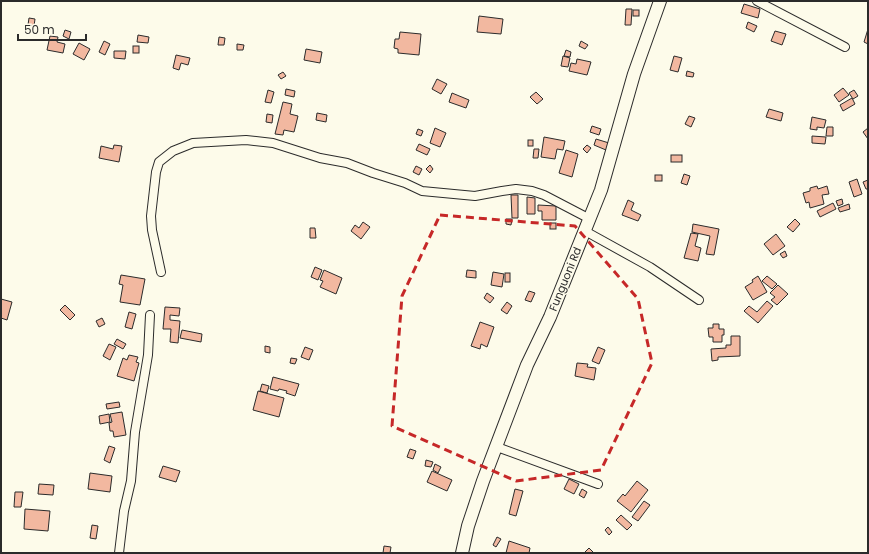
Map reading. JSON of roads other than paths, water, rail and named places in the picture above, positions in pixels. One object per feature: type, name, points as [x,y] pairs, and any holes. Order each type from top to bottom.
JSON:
[{"type":"street","name":"Funguoni Rd","points":[[462,553],[468,526],[483,481],[527,365],[550,317],[601,190],[634,74],[660,1]]},
{"type":"street","points":[[757,1],[845,47]]},
{"type":"street","points":[[161,272],[152,230],[151,216],[156,172],[160,162],[173,151],[193,143],[246,140],[274,143],[320,158],[347,163],[405,183],[422,191],[475,196],[502,190],[532,190],[544,195],[699,300]]},
{"type":"street","points":[[119,553],[124,511],[131,480],[135,432],[148,355],[150,316]]},
{"type":"street","points":[[497,447],[598,484]]}]
